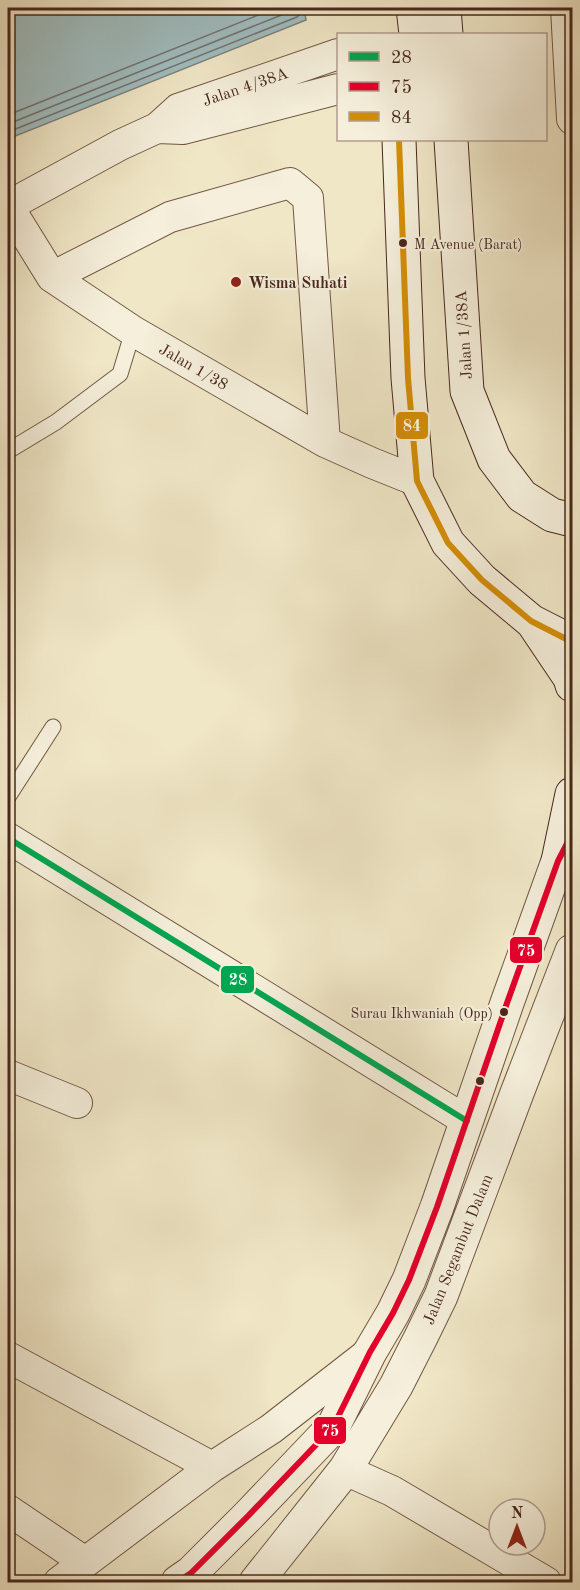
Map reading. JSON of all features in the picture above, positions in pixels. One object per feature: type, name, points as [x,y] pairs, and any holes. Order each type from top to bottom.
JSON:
[{"type":"street","points":[[391,8],[393,33]]},
{"type":"street","points":[[413,8],[416,33]]},
{"type":"street","points":[[444,8],[446,33]]},
{"type":"street","points":[[566,8],[573,119]]},
{"type":"street","name":"Jalan 4/38A","points":[[8,206],[120,145],[157,128],[178,109],[337,55]]},
{"type":"street","name":"Jalan 4/38A","points":[[157,128],[183,129],[337,90]]},
{"type":"street","points":[[399,141],[408,378],[417,481],[448,543],[482,580],[531,621],[573,642]]},
{"type":"street","name":"Jalan 1/38A","points":[[451,141],[467,391],[495,459],[522,496],[552,515],[573,520]]},
{"type":"street","points":[[52,277],[170,217],[290,183],[308,198],[325,442]]},
{"type":"street","name":"Jalan 1/38","points":[[8,206],[52,277],[133,331],[325,442],[417,481]]},
{"type":"street","points":[[531,621],[573,685]]},
{"type":"street","name":"Jalan Segambut Dalam","points":[[178,1582],[191,1573],[249,1515],[333,1427],[370,1352],[393,1313],[409,1280],[565,847],[573,794]]},
{"type":"street","points":[[8,838],[467,1121]]},
{"type":"street","name":"Jalan Segambut Dalam","points":[[256,1582],[345,1470],[396,1386],[441,1296],[573,951]]},
{"type":"street","points":[[8,1075],[77,1103]]},
{"type":"street","points":[[59,1582],[212,1467],[271,1429],[370,1352]]},
{"type":"street","points":[[8,1357],[212,1467]]},
{"type":"street","points":[[345,1470],[392,1491],[546,1582]]},
{"type":"street","points":[[8,1510],[85,1562]]},
{"type":"lane","points":[[8,451],[56,422],[120,374],[133,331]]},
{"type":"lane","points":[[8,797],[53,727]]},
{"type":"water","points":[[8,8],[304,8],[306,20],[8,139]]},
{"type":"transit line","name":"84","points":[[399,141],[408,378],[417,481],[448,543],[482,580],[531,621],[572,642]]},
{"type":"transit line","name":"75","points":[[178,1582],[191,1573],[333,1427],[409,1280],[437,1207],[558,861],[572,834]]},
{"type":"transit line","name":"28","points":[[8,838],[467,1121]]},
{"type":"place","name":"M Avenue (Barat)","points":[[403,243]]},
{"type":"place","name":"Wisma Suhati","points":[[236,282]]},
{"type":"place","name":"Surau Ikhwaniah (Opp)","points":[[504,1012]]}]
